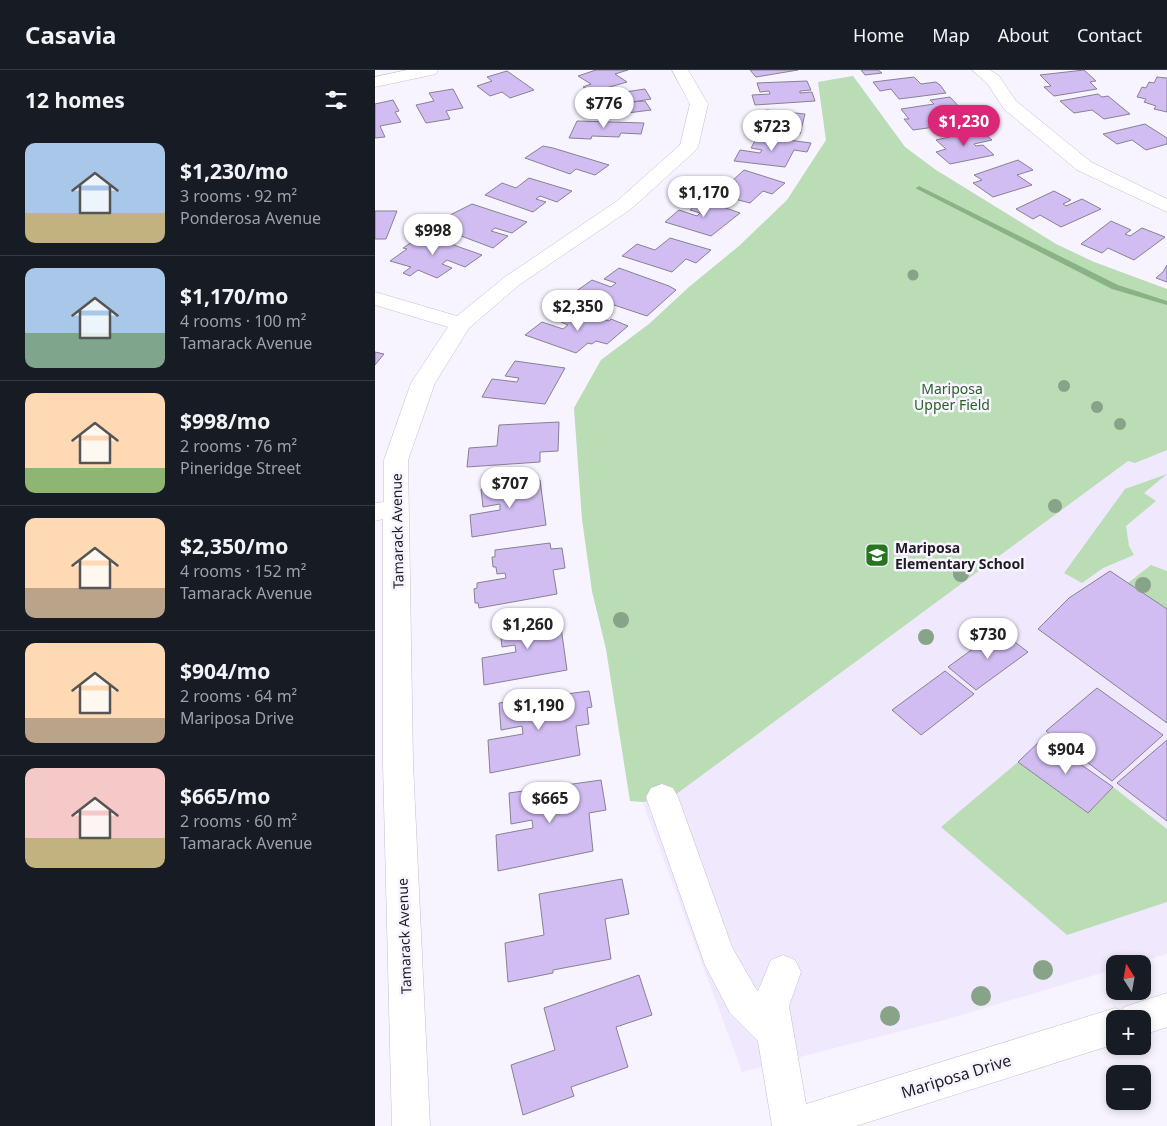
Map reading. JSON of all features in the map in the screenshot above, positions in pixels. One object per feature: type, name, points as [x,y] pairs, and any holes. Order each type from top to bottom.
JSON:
[{"type":"street","points":[[375,82],[430,70]]},
{"type":"street","name":"Tamarack Avenue","points":[[411,1126],[398,763],[386,510],[396,460],[423,383],[461,324],[512,281],[624,206],[689,146],[699,104],[680,70]]},
{"type":"street","points":[[980,70],[993,80],[1010,104],[1084,166],[1165,202]]},
{"type":"street","points":[[375,298],[461,324]]},
{"type":"street","points":[[662,797],[717,954],[743,1001],[775,1032]]},
{"type":"street","points":[[783,972],[771,1006],[791,1126]]},
{"type":"street","points":[[1151,1015],[1167,1010]]},
{"type":"street","name":"Mariposa Drive","points":[[796,1126],[1106,1029]]},
{"type":"shaded area","name":"Mariposa Elementary School","points":[[853,76],[905,147],[936,170],[1056,244],[1094,262],[1167,289],[1167,954],[1151,959],[1151,955],[1106,955],[1106,972],[948,1019],[742,1072],[647,814],[619,727],[606,649],[592,591],[582,519],[574,408],[601,360],[649,324],[689,287],[739,246],[787,200],[826,140],[818,82]]},
{"type":"green space","name":"Mariposa Upper Field","points":[[853,76],[905,147],[936,170],[1056,244],[1094,262],[1167,289],[1167,450],[1135,463],[1128,461],[675,795],[643,802],[630,801],[606,649],[592,591],[582,519],[574,408],[601,360],[649,324],[689,287],[739,246],[787,200],[826,140],[818,82]]},
{"type":"green space","points":[[1167,474],[1144,493],[1156,501],[1126,526],[1129,546],[1134,555],[1103,568],[1082,583],[1064,573],[1125,489]]},
{"type":"green space","points":[[1151,565],[1167,571],[1167,609],[1128,583]]},
{"type":"green space","points":[[1018,762],[1087,813],[1113,787],[1167,829],[1167,902],[1067,935],[941,827]]},
{"type":"building","points":[[596,70],[628,70],[615,74],[627,82],[592,92],[583,87],[591,84],[578,76]]},
{"type":"building","points":[[750,70],[798,70],[756,77]]},
{"type":"building","points":[[861,70],[878,70],[882,73],[865,75]]},
{"type":"building","points":[[1084,70],[1096,81],[1090,82],[1097,89],[1054,96],[1044,87],[1051,86],[1040,75]]},
{"type":"building","points":[[507,71],[534,90],[510,98],[502,92],[490,96],[477,86],[492,81],[487,77]]},
{"type":"building","points":[[914,77],[921,84],[936,82],[946,93],[899,99],[891,89],[880,91],[873,82]]},
{"type":"building","points":[[1157,77],[1167,78],[1167,112],[1154,109],[1156,106],[1144,102],[1146,99],[1137,97],[1142,87],[1146,88],[1149,82],[1154,83]]},
{"type":"building","points":[[807,81],[811,90],[800,91],[800,93],[812,92],[815,101],[755,105],[752,95],[770,94],[769,91],[760,92],[757,83]]},
{"type":"building","points":[[453,89],[463,108],[446,111],[450,119],[426,123],[416,105],[434,101],[429,93]]},
{"type":"building","points":[[645,89],[651,99],[632,102],[645,101],[651,110],[596,117],[585,98]]},
{"type":"building","points":[[1098,94],[1102,97],[1108,96],[1130,114],[1104,119],[1092,110],[1074,113],[1060,101]]},
{"type":"building","points":[[950,97],[962,110],[943,113],[946,115],[956,114],[964,123],[913,130],[904,119],[909,119],[901,109],[934,104],[930,100]]},
{"type":"building","points":[[393,100],[399,111],[395,112],[401,122],[380,126],[385,137],[375,138],[375,104]]},
{"type":"building","points":[[766,110],[805,114],[800,134],[749,132],[753,121],[773,123],[774,120],[763,119]]},
{"type":"building","points":[[577,121],[644,123],[641,134],[621,133],[619,137],[592,136],[591,139],[569,138]]},
{"type":"building","points":[[1145,124],[1167,138],[1167,144],[1146,150],[1132,140],[1117,144],[1103,134]]},
{"type":"building","points":[[980,130],[992,140],[974,144],[976,146],[983,145],[994,155],[950,164],[936,152],[946,149],[936,140]]},
{"type":"building","points":[[773,138],[811,143],[807,152],[794,150],[785,167],[734,161],[740,150],[760,153],[762,150],[751,148],[756,139],[772,141]]},
{"type":"building","points":[[543,146],[609,165],[595,175],[576,169],[570,174],[525,158]]},
{"type":"building","points":[[1018,160],[1033,170],[1017,175],[1032,185],[993,197],[973,183],[982,180],[974,175]]},
{"type":"building","points":[[744,170],[785,183],[772,194],[763,191],[750,203],[704,191],[717,180],[734,185],[737,182],[732,181]]},
{"type":"building","points":[[529,178],[572,191],[557,202],[540,196],[536,199],[546,202],[533,212],[485,195],[502,183],[516,188]]},
{"type":"building","points":[[1054,191],[1071,200],[1063,204],[1066,206],[1082,199],[1101,209],[1061,227],[1040,215],[1033,219],[1016,209]]},
{"type":"building","points":[[703,200],[740,213],[711,236],[665,222],[679,210],[697,216],[700,213],[690,210]]},
{"type":"building","points":[[472,204],[527,222],[512,233],[495,228],[491,231],[508,236],[493,248],[440,228],[443,226],[438,225],[446,220],[444,218]]},
{"type":"building","points":[[375,211],[397,211],[386,239],[375,239]]},
{"type":"building","points":[[1111,221],[1131,230],[1125,234],[1130,236],[1142,228],[1165,237],[1134,260],[1108,248],[1102,253],[1081,244]]},
{"type":"building","points":[[424,234],[482,255],[465,267],[447,260],[442,264],[452,268],[437,278],[418,270],[410,276],[403,273],[411,267],[390,261],[407,249],[403,248]]},
{"type":"building","points":[[670,238],[711,250],[696,263],[686,259],[672,272],[622,256],[637,244],[655,250]]},
{"type":"building","points":[[1167,265],[1167,282],[1156,278],[1163,272]]},
{"type":"building","points":[[619,268],[676,290],[647,316],[575,292],[592,280],[611,287],[616,283],[604,279]]},
{"type":"building","points":[[576,310],[609,321],[611,319],[628,326],[607,344],[596,341],[592,344],[588,343],[576,353],[525,335],[542,322],[563,329],[568,325],[561,322]]},
{"type":"building","points":[[375,352],[384,354],[375,365]]},
{"type":"building","points":[[515,361],[565,368],[545,404],[482,397],[492,379],[517,382],[519,378],[505,376]]},
{"type":"building","points":[[559,422],[558,451],[540,452],[540,462],[467,467],[469,448],[497,446],[499,425]]},
{"type":"building","points":[[540,480],[546,525],[472,537],[470,515],[500,510],[500,504],[483,507],[481,489]]},
{"type":"building","points":[[550,543],[551,549],[562,548],[565,568],[553,570],[557,594],[479,608],[478,603],[475,603],[474,589],[477,588],[477,583],[506,578],[505,573],[497,574],[496,567],[493,567],[492,557],[495,557],[495,550]]},
{"type":"building","points":[[1110,571],[1167,609],[1167,723],[1038,629],[1069,598]]},
{"type":"building","points":[[559,613],[567,670],[484,685],[482,658],[516,652],[515,645],[502,647],[499,621]]},
{"type":"building","points":[[999,630],[1028,652],[976,690],[948,667]]},
{"type":"building","points":[[945,671],[974,694],[921,735],[892,710]]},
{"type":"building","points":[[1097,688],[1163,735],[1112,781],[1046,731]]},
{"type":"building","points":[[589,691],[592,707],[587,708],[589,724],[576,726],[580,755],[490,773],[488,740],[523,734],[522,726],[501,730],[499,703]]},
{"type":"building","points":[[1043,738],[1113,787],[1088,813],[1018,762]]},
{"type":"building","points":[[1167,740],[1167,821],[1117,783]]},
{"type":"building","points":[[601,780],[606,810],[589,813],[593,851],[498,871],[496,835],[533,828],[532,820],[511,824],[509,793]]},
{"type":"building","points":[[622,879],[629,914],[605,919],[611,959],[553,970],[553,973],[508,982],[505,943],[544,935],[539,894]]},
{"type":"building","points":[[639,975],[652,1015],[616,1027],[628,1067],[571,1087],[574,1096],[523,1115],[511,1065],[555,1050],[544,1008]]},
{"type":"waterway","points":[[919,188],[1115,287],[1167,303]]},
{"type":"place","name":"Mariposa Elementary School","points":[[877,555]]}]
